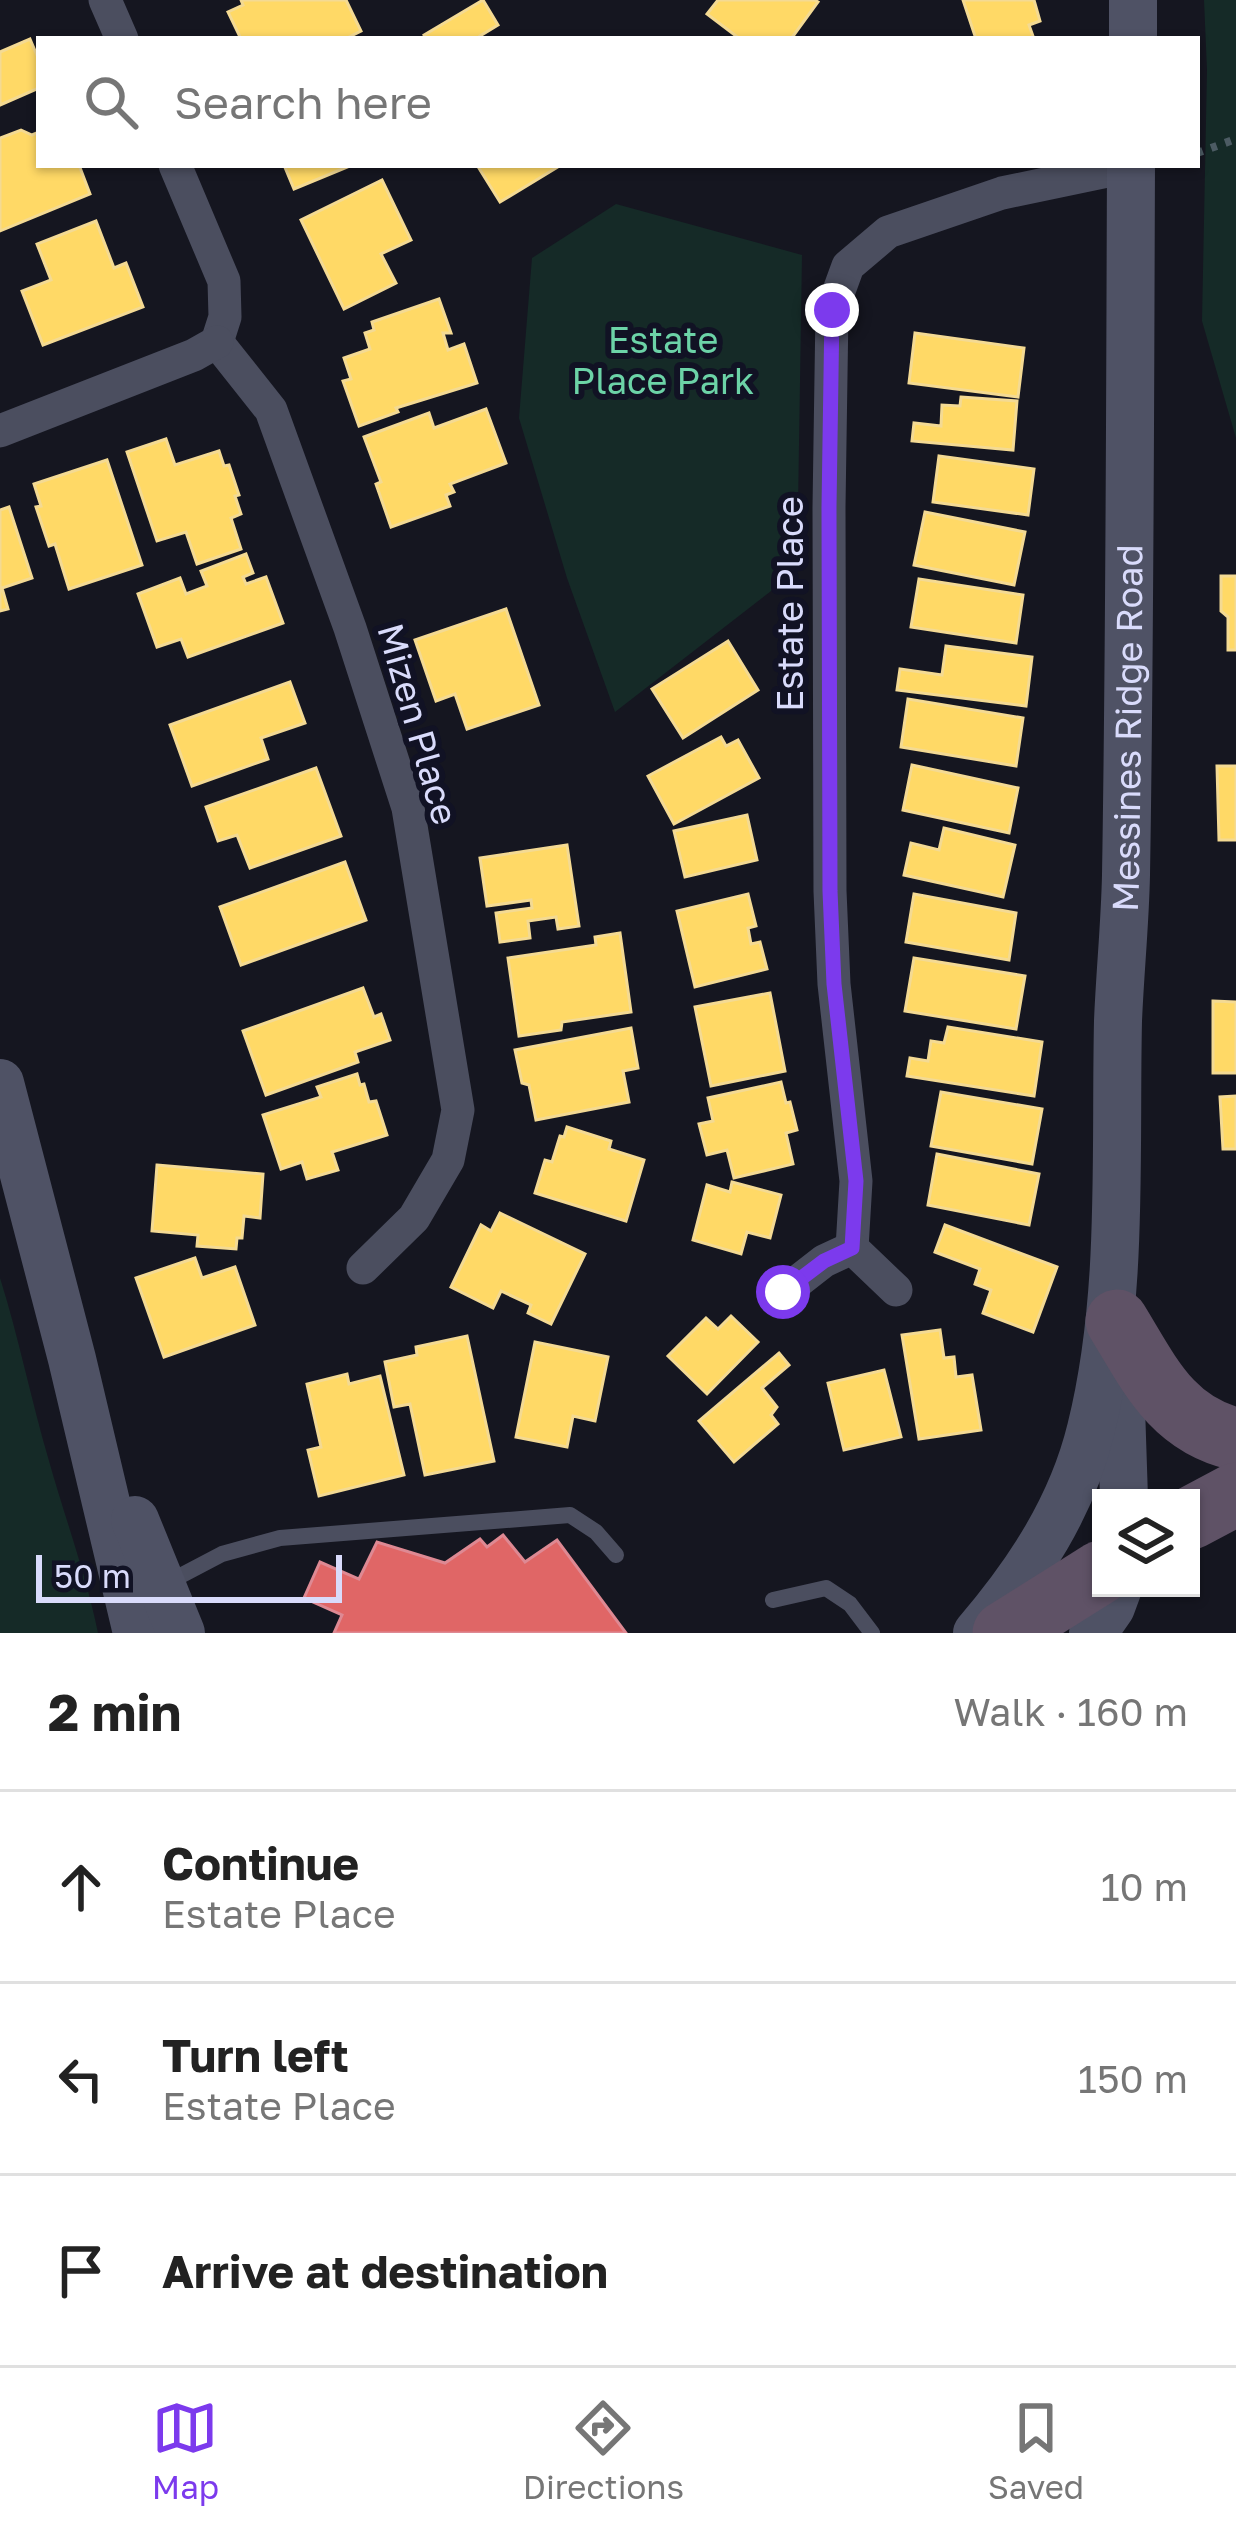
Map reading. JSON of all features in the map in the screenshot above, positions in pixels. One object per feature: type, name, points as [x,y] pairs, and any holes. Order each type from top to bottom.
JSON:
[{"type":"highway","points":[[1115,1306],[1174,1407],[1201,1426],[1236,1439]]},
{"type":"highway","points":[[1200,1513],[1236,1493]]},
{"type":"highway","points":[[1004,1633],[1092,1578]]},
{"type":"street","points":[[105,0],[121,36]]},
{"type":"street","points":[[1133,0],[1133,36]]},
{"type":"street","points":[[0,430],[217,342],[225,317],[224,281],[176,168]]},
{"type":"street","name":"Estate Place","points":[[852,1248],[856,1181],[834,984],[830,891],[832,310],[848,266],[888,232],[1002,193],[1117,168]]},
{"type":"street","name":"Messines Ridge Road","points":[[1124,1489],[1115,1306],[1118,1018],[1126,881],[1131,168]]},
{"type":"street","name":"Mizen Place","points":[[217,342],[271,410],[350,628],[408,808],[458,1110],[448,1160],[414,1218],[363,1268]]},
{"type":"street","points":[[0,1083],[72,1359],[136,1633]]},
{"type":"street","points":[[783,1292],[824,1261],[852,1248],[896,1290]]},
{"type":"street","name":"Messines Ridge Road","points":[[977,1633],[1031,1564],[1072,1489],[1095,1414],[1115,1306]]},
{"type":"street","points":[[72,1359],[181,1633]]},
{"type":"street","points":[[1093,1633],[1114,1597]]},
{"type":"lane","points":[[161,1586],[222,1554],[280,1538],[570,1515],[596,1532],[616,1556]]},
{"type":"lane","points":[[772,1600],[826,1588],[850,1604],[872,1633]]},
{"type":"path","points":[[1200,152],[1236,139]]},
{"type":"green space","points":[[1204,0],[1236,0],[1236,438],[1202,321]]},
{"type":"green space","name":"Estate Place Park","points":[[616,204],[802,255],[797,571],[615,712],[567,578],[519,418],[532,258]]},
{"type":"green space","points":[[0,1278],[43,1438],[98,1633],[0,1633]]},
{"type":"building: Homes","points":[[241,0],[346,0],[361,31],[351,36],[240,36],[228,12],[243,5]]},
{"type":"building: Homes","points":[[483,0],[498,25],[480,36],[424,35]]},
{"type":"building: Homes","points":[[718,0],[818,2],[793,36],[736,36],[707,14]]},
{"type":"building: Homes","points":[[963,0],[1034,0],[1040,21],[1029,25],[1033,36],[975,36]]},
{"type":"building: Homes","points":[[30,39],[36,53],[36,89],[0,105],[0,52]]},
{"type":"building: Homes","points":[[21,130],[36,133],[36,168],[80,168],[90,194],[0,231],[0,138]]},
{"type":"building: Homes","points":[[285,168],[345,168],[294,189]]},
{"type":"building: Homes","points":[[479,168],[556,168],[500,202]]},
{"type":"building: Homes","points":[[382,180],[411,240],[381,254],[396,283],[344,309],[301,220]]},
{"type":"building: Homes","points":[[96,221],[114,268],[126,263],[143,307],[43,345],[22,291],[51,280],[37,244]]},
{"type":"building: Homes","points":[[439,299],[451,333],[443,333],[448,350],[464,344],[477,383],[396,408],[398,412],[359,426],[343,381],[351,379],[344,358],[370,349],[365,333],[374,330],[372,322]]},
{"type":"building: Homes","points":[[915,333],[1024,348],[1018,397],[909,383]]},
{"type":"building: Homes","points":[[961,397],[1017,401],[1013,450],[912,441],[914,423],[941,426],[942,405],[960,406]]},
{"type":"building: Homes","points":[[486,409],[506,463],[450,484],[454,492],[446,495],[450,506],[391,527],[364,437],[429,413],[434,428]]},
{"type":"building: Homes","points":[[166,439],[175,465],[219,451],[224,466],[229,465],[239,495],[235,496],[241,514],[231,518],[241,549],[197,564],[186,532],[157,541],[127,452]]},
{"type":"building: Homes","points":[[939,456],[1034,469],[1028,515],[933,502]]},
{"type":"building: Homes","points":[[107,460],[142,565],[69,589],[55,544],[49,546],[36,507],[41,506],[34,484]]},
{"type":"building: Homes","points":[[9,507],[32,578],[2,588],[8,609],[0,611],[0,510]]},
{"type":"building: Homes","points":[[925,512],[1025,532],[1014,585],[914,565]]},
{"type":"building: Homes","points":[[246,554],[253,573],[243,577],[246,584],[266,577],[283,623],[188,657],[181,639],[157,647],[138,594],[180,578],[186,594],[207,586],[201,571]]},
{"type":"building: Homes","points":[[1221,576],[1236,576],[1236,650],[1228,650]]},
{"type":"building: Homes","points":[[919,579],[1023,595],[1016,643],[911,627]]},
{"type":"building: Homes","points":[[506,609],[539,705],[467,729],[455,694],[436,701],[415,640]]},
{"type":"building: Homes","points":[[728,641],[758,690],[683,738],[652,689]]},
{"type":"building: Homes","points":[[946,646],[1032,657],[1026,706],[897,690],[900,669],[942,675]]},
{"type":"building: Homes","points":[[290,682],[305,723],[261,738],[268,759],[192,786],[170,725]]},
{"type":"building: Homes","points":[[908,699],[1023,718],[1016,766],[901,747]]},
{"type":"building: Homes","points":[[721,737],[726,746],[738,740],[759,778],[674,824],[648,776]]},
{"type":"building: Homes","points":[[912,765],[1018,788],[1009,833],[903,810]]},
{"type":"building: Homes","points":[[1217,766],[1236,766],[1236,840],[1219,840]]},
{"type":"building: Homes","points":[[316,768],[341,836],[250,868],[237,835],[218,841],[206,807]]},
{"type":"building: Homes","points":[[747,815],[757,860],[685,877],[674,831]]},
{"type":"building: Homes","points":[[944,828],[1015,845],[1003,897],[904,875],[911,843],[939,850]]},
{"type":"building: Homes","points":[[567,845],[579,926],[558,929],[556,917],[528,921],[530,938],[500,942],[496,913],[532,908],[531,900],[487,906],[480,858]]},
{"type":"building: Homes","points":[[345,862],[366,920],[241,965],[220,907]]},
{"type":"building: Homes","points":[[748,894],[756,926],[748,928],[751,944],[760,942],[767,969],[695,987],[677,911]]},
{"type":"building: Homes","points":[[914,894],[1016,913],[1009,960],[906,942]]},
{"type":"building: Homes","points":[[620,933],[631,1012],[562,1022],[561,1030],[519,1036],[508,958],[596,945],[595,937]]},
{"type":"building: Homes","points":[[914,958],[1025,976],[1016,1029],[905,1011]]},
{"type":"building: Homes","points":[[363,988],[374,1017],[381,1014],[390,1040],[355,1052],[358,1062],[266,1095],[243,1031]]},
{"type":"building: Homes","points":[[770,993],[785,1071],[711,1086],[695,1007]]},
{"type":"building: Homes","points":[[1213,1001],[1236,1002],[1236,1073],[1213,1073]]},
{"type":"building: Homes","points":[[948,1027],[1042,1042],[1034,1096],[907,1076],[910,1058],[928,1061],[931,1041],[944,1043]]},
{"type":"building: Homes","points":[[631,1028],[638,1068],[623,1071],[629,1102],[536,1120],[515,1050]]},
{"type":"building: Homes","points":[[357,1074],[369,1102],[376,1101],[387,1135],[332,1152],[338,1170],[307,1179],[302,1162],[281,1169],[263,1115],[321,1097],[317,1087]]},
{"type":"building: Homes","points":[[781,1082],[797,1130],[786,1133],[793,1164],[734,1178],[727,1150],[707,1155],[699,1124],[713,1121],[708,1098]]},
{"type":"building: Homes","points":[[941,1092],[1042,1109],[1032,1164],[931,1146]]},
{"type":"building: Homes","points":[[1236,1096],[1236,1149],[1223,1149],[1220,1097]]},
{"type":"building: Homes","points":[[567,1127],[611,1141],[609,1149],[644,1160],[626,1221],[535,1193],[545,1160],[552,1162]]},
{"type":"building: Homes","points":[[937,1154],[1039,1174],[1029,1225],[928,1205]]},
{"type":"building: Homes","points":[[157,1165],[263,1174],[260,1218],[244,1216],[236,1249],[197,1246],[198,1235],[152,1231]]},
{"type":"building: Homes","points":[[732,1182],[781,1195],[770,1238],[747,1232],[741,1254],[693,1240],[707,1185],[730,1192]]},
{"type":"building: Homes","points":[[500,1213],[585,1254],[551,1324],[528,1313],[531,1305],[501,1291],[493,1308],[451,1287],[481,1225],[491,1231]]},
{"type":"building: Homes","points":[[945,1225],[1057,1267],[1033,1332],[983,1313],[991,1290],[975,1284],[980,1269],[935,1252]]},
{"type":"building: Homes","points":[[195,1258],[202,1278],[235,1267],[255,1325],[164,1357],[136,1278]]},
{"type":"building: Homes","points":[[731,1316],[758,1342],[707,1394],[668,1356],[706,1318],[718,1329]]},
{"type":"building: Homes","points":[[940,1330],[944,1358],[954,1357],[956,1377],[972,1375],[981,1430],[919,1439],[902,1335]]},
{"type":"building: Homes","points":[[467,1336],[494,1461],[425,1475],[410,1404],[394,1407],[385,1362],[417,1355],[416,1347]]},
{"type":"building: Homes","points":[[535,1342],[608,1357],[595,1421],[573,1416],[567,1447],[516,1437]]},
{"type":"building: Homes","points":[[779,1353],[789,1365],[762,1388],[777,1407],[771,1415],[778,1424],[734,1462],[699,1421]]},
{"type":"building: Homes","points":[[884,1370],[901,1437],[844,1450],[828,1383]]},
{"type":"building: Homes","points":[[347,1374],[349,1384],[380,1376],[404,1475],[319,1496],[308,1450],[321,1447],[307,1384]]},
{"type":"building: Shops","points":[[503,1535],[525,1562],[557,1540],[626,1633],[334,1633],[342,1615],[304,1598],[320,1562],[359,1579],[377,1542],[445,1563],[480,1539],[487,1547]]},
{"type":"route","points":[[783,1292],[824,1261],[852,1248],[856,1199],[834,984],[830,891],[832,310]]}]
